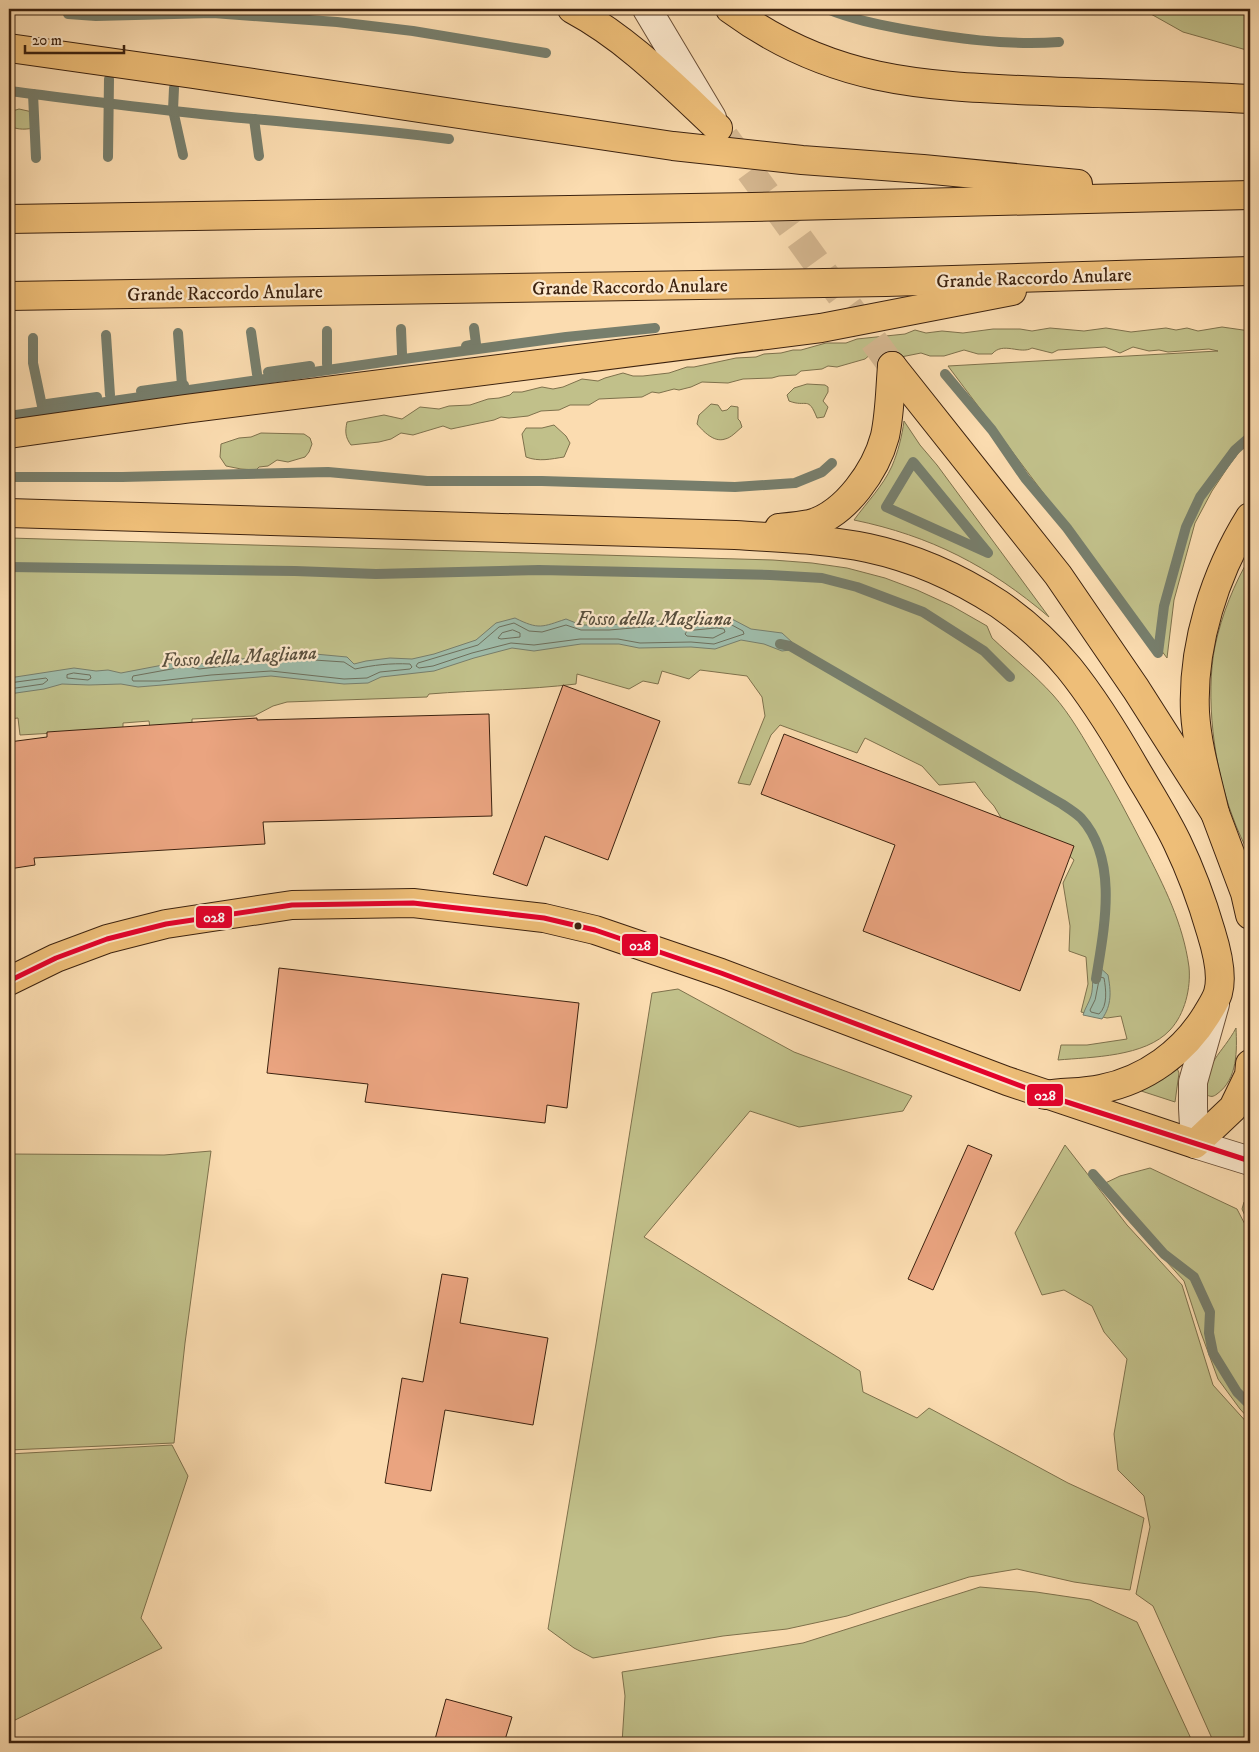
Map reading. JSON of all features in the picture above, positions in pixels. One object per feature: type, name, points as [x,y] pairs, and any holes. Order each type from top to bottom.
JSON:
[{"type":"main road","points":[[572,9],[612,34],[637,54],[718,128]]},
{"type":"main road","points":[[730,9],[750,24],[790,47],[832,64],[885,78],[956,88],[1250,99]]},
{"type":"main road","points":[[9,48],[674,146],[802,160],[923,169],[1196,196]]},
{"type":"main road","points":[[9,219],[752,207],[1250,195]]},
{"type":"main road","name":"Grande Raccordo Anulare","points":[[9,296],[866,282],[1250,271]]},
{"type":"main road","points":[[9,434],[821,328],[1091,276]]},
{"type":"main road","points":[[735,535],[810,524],[828,515],[857,490],[878,455],[885,436],[892,366],[1058,575],[1136,689],[1215,813]]},
{"type":"main road","points":[[9,513],[735,535],[865,547],[895,554],[929,566],[958,580],[999,605],[1033,631],[1053,650],[1087,692],[1112,729],[1178,843],[1203,904],[1215,947],[1219,972],[1218,993],[1198,1028],[1184,1045],[1169,1058],[1139,1077],[1102,1089],[1044,1094]]},
{"type":"main road","points":[[1250,517],[1231,550],[1211,603],[1199,656],[1195,712],[1200,754],[1215,813],[1245,893],[1250,915]]},
{"type":"main road","points":[[9,981],[56,958],[106,939],[166,924],[292,905],[413,903],[453,906],[544,918],[595,930],[721,972],[1044,1094],[1195,1144],[1233,1108],[1249,1075],[1250,1064]]},
{"type":"street","points":[[647,9],[718,128]]},
{"type":"street","points":[[1218,993],[1193,1082],[1192,1108],[1195,1144],[1250,1161]]},
{"type":"shaded area","points":[[1142,9],[1250,9],[1250,51],[1183,32]]},
{"type":"shaded area","points":[[19,109],[37,113],[37,127],[23,129],[9,126],[9,112]]},
{"type":"shaded area","points":[[1222,327],[1250,331],[1250,348],[1244,350],[1250,350],[1250,438],[1212,491],[1195,523],[1174,600],[1167,658],[948,366],[1218,351],[1209,349],[1168,352],[1159,350],[1149,351],[1133,347],[1120,353],[1105,347],[1058,350],[1052,353],[1032,348],[1022,350],[1006,348],[996,350],[992,354],[978,354],[964,350],[944,356],[930,356],[921,353],[901,357],[888,353],[872,353],[865,359],[837,367],[828,366],[822,369],[801,371],[796,375],[743,379],[728,383],[702,382],[679,390],[674,389],[659,393],[652,392],[642,397],[599,399],[589,405],[570,405],[559,410],[541,411],[528,416],[501,417],[451,429],[443,426],[413,435],[401,433],[391,439],[379,442],[351,445],[346,434],[347,422],[384,415],[402,419],[420,407],[439,409],[449,406],[470,405],[510,395],[513,392],[522,392],[542,387],[553,389],[563,387],[582,379],[598,381],[623,373],[643,376],[669,373],[687,367],[736,358],[801,350],[826,343],[846,343],[857,339],[905,334],[915,330],[926,333],[942,331],[963,333],[993,329],[1032,331],[1050,328],[1084,331],[1106,328],[1131,332],[1166,328],[1176,330],[1187,328],[1198,331]]},
{"type":"shaded area","points":[[807,384],[825,385],[828,387],[828,392],[823,401],[828,407],[824,417],[817,418],[809,404],[789,401],[787,395],[794,388]]},
{"type":"shaded area","points":[[711,404],[718,405],[722,411],[727,410],[731,406],[738,407],[738,419],[742,427],[732,436],[725,439],[721,440],[709,436],[697,424],[699,415]]},
{"type":"shaded area","points":[[904,421],[1049,617],[1004,583],[958,555],[909,535],[854,520],[888,473],[898,450]]},
{"type":"shaded area","points":[[554,425],[566,436],[570,443],[564,457],[540,460],[526,457],[522,434],[526,428],[542,428]]},
{"type":"shaded area","points":[[261,433],[304,434],[310,438],[312,444],[305,457],[288,462],[277,460],[268,466],[259,467],[256,470],[226,466],[220,457],[221,444]]},
{"type":"shaded area","points":[[9,538],[773,560],[847,568],[885,578],[917,590],[952,606],[987,626],[992,638],[1046,687],[1076,727],[1133,825],[1172,905],[1182,935],[1189,967],[1188,992],[1183,1009],[1170,1030],[1147,1046],[1117,1054],[1058,1060],[1061,1045],[1087,1045],[1127,1039],[1121,1016],[1107,1018],[1081,1012],[1088,984],[1086,957],[1069,951],[1070,926],[1063,883],[1074,860],[1066,853],[1009,831],[994,806],[975,782],[939,785],[922,766],[865,738],[857,753],[780,725],[771,735],[750,785],[738,783],[765,716],[762,697],[747,676],[700,670],[689,679],[662,671],[658,684],[643,681],[629,689],[577,674],[576,684],[429,694],[427,697],[287,702],[273,706],[254,716],[192,719],[192,726],[150,728],[149,721],[123,723],[123,729],[20,735],[18,718],[9,719]]},
{"type":"shaded area","points":[[1250,557],[1250,857],[1234,821],[1220,776],[1213,732],[1211,687],[1215,646],[1221,622],[1234,589]]},
{"type":"shaded area","points":[[678,989],[794,1052],[912,1096],[903,1111],[799,1127],[750,1111],[644,1237],[860,1371],[863,1392],[917,1418],[929,1408],[1068,1483],[1144,1518],[1130,1590],[1074,1582],[1017,1569],[969,1577],[847,1616],[787,1629],[723,1636],[593,1658],[574,1648],[548,1629],[652,993]]},
{"type":"shaded area","points":[[1236,1028],[1236,1055],[1233,1072],[1224,1088],[1214,1096],[1208,1096],[1207,1084],[1211,1066]]},
{"type":"shaded area","points":[[1177,1068],[1179,1073],[1175,1102],[1132,1088]]},
{"type":"shaded area","points":[[1065,1145],[1127,1225],[1182,1285],[1213,1385],[1250,1426],[1250,1490],[1245,1503],[1250,1516],[1250,1743],[1214,1743],[1153,1606],[1136,1594],[1150,1527],[1144,1496],[1118,1470],[1114,1434],[1127,1359],[1104,1332],[1092,1306],[1064,1290],[1042,1295],[1015,1233]]},
{"type":"shaded area","points":[[211,1151],[185,1343],[174,1443],[9,1450],[9,1154],[164,1155]]},
{"type":"shaded area","points":[[1150,1168],[1237,1209],[1250,1234],[1250,1420],[1218,1379],[1184,1281],[1099,1186],[1120,1176]]},
{"type":"shaded area","points":[[1244,1202],[1250,1205],[1250,1227],[1242,1209]]},
{"type":"shaded area","points":[[172,1445],[188,1476],[141,1618],[162,1648],[9,1723],[9,1454]]},
{"type":"shaded area","points":[[980,1587],[1036,1592],[1090,1600],[1137,1622],[1193,1743],[622,1743],[625,1696],[622,1672],[803,1643]]},
{"type":"water","points":[[717,616],[732,619],[751,629],[782,633],[793,643],[790,650],[782,651],[764,644],[741,640],[715,649],[691,647],[639,648],[619,644],[581,644],[534,651],[512,648],[434,671],[381,677],[368,683],[344,684],[271,676],[138,687],[121,684],[62,684],[44,689],[9,694],[9,678],[74,668],[96,671],[108,670],[121,673],[189,660],[199,664],[259,657],[315,654],[347,657],[354,664],[390,658],[412,659],[476,640],[496,623],[515,618],[535,626],[540,626],[566,619],[581,625],[609,625]]},
{"type":"water","points":[[1096,964],[1108,975],[1110,987],[1108,1008],[1102,1019],[1083,1015],[1091,996]]},
{"type":"building","points":[[563,685],[660,721],[608,860],[545,836],[527,886],[493,874]]},
{"type":"building","points":[[489,714],[492,816],[263,822],[265,844],[34,858],[35,865],[9,869],[9,742],[47,737],[47,732],[257,718],[257,720]]},
{"type":"building","points":[[784,734],[1074,846],[1020,991],[863,931],[895,845],[761,794]]},
{"type":"building","points":[[279,968],[579,1003],[567,1108],[547,1105],[545,1123],[365,1102],[368,1084],[267,1073]]},
{"type":"building","points":[[968,1145],[992,1155],[933,1290],[908,1279]]},
{"type":"building","points":[[442,1274],[468,1278],[460,1323],[548,1338],[533,1425],[445,1410],[431,1491],[385,1483],[402,1378],[423,1382]]},
{"type":"building","points":[[446,1699],[512,1717],[504,1743],[434,1743]]},
{"type":"waterway","points":[[827,9],[873,23],[941,35],[1000,42],[1059,42]]},
{"type":"waterway","points":[[68,14],[96,16],[213,13],[337,22],[413,31],[546,53]]},
{"type":"waterway","points":[[108,157],[109,79]]},
{"type":"waterway","points":[[174,88],[173,110],[183,155]]},
{"type":"waterway","points":[[9,91],[192,113],[376,130],[449,139]]},
{"type":"waterway","points":[[33,94],[36,158]]},
{"type":"waterway","points":[[254,119],[259,156]]},
{"type":"waterway","points":[[466,346],[476,344],[474,328]]},
{"type":"waterway","points":[[9,416],[411,358],[566,337],[655,328]]},
{"type":"waterway","points":[[401,329],[402,354]]},
{"type":"waterway","points":[[327,331],[327,364]]},
{"type":"waterway","points":[[251,332],[257,374]]},
{"type":"waterway","points":[[178,333],[182,385]]},
{"type":"waterway","points":[[106,335],[110,395]]},
{"type":"waterway","points":[[33,338],[33,363],[42,406]]},
{"type":"waterway","points":[[268,372],[310,366]]},
{"type":"waterway","points":[[945,374],[992,430],[1025,478],[1067,528],[1158,653],[1164,606],[1186,527],[1200,497],[1235,450],[1250,437]]},
{"type":"waterway","points":[[141,391],[184,385]]},
{"type":"waterway","points":[[47,404],[97,397]]},
{"type":"waterway","points":[[913,462],[886,507],[988,553],[914,463]]},
{"type":"waterway","points":[[9,477],[122,477],[328,472],[427,481],[542,481],[735,487],[795,483],[822,472],[832,463]]},
{"type":"waterway","points":[[9,567],[376,574],[539,570],[770,575],[822,578],[857,587],[923,612],[984,651],[1010,677]]},
{"type":"waterway","name":"Fosso della Magliana","points":[[780,644],[790,646],[1062,804],[1081,818],[1093,835],[1105,874],[1105,917],[1096,979]]},
{"type":"waterway","name":"Fosso della Magliana","points":[[1093,1174],[1164,1254],[1194,1277],[1210,1312],[1209,1333],[1213,1353],[1237,1392],[1250,1405]]},
{"type":"tunnel","points":[[725,137],[892,366]]},
{"type":"transit line","name":"028","points":[[9,981],[56,958],[107,939],[166,924],[292,905],[413,903],[544,918],[595,930],[721,973],[1045,1095],[1250,1161]]}]
